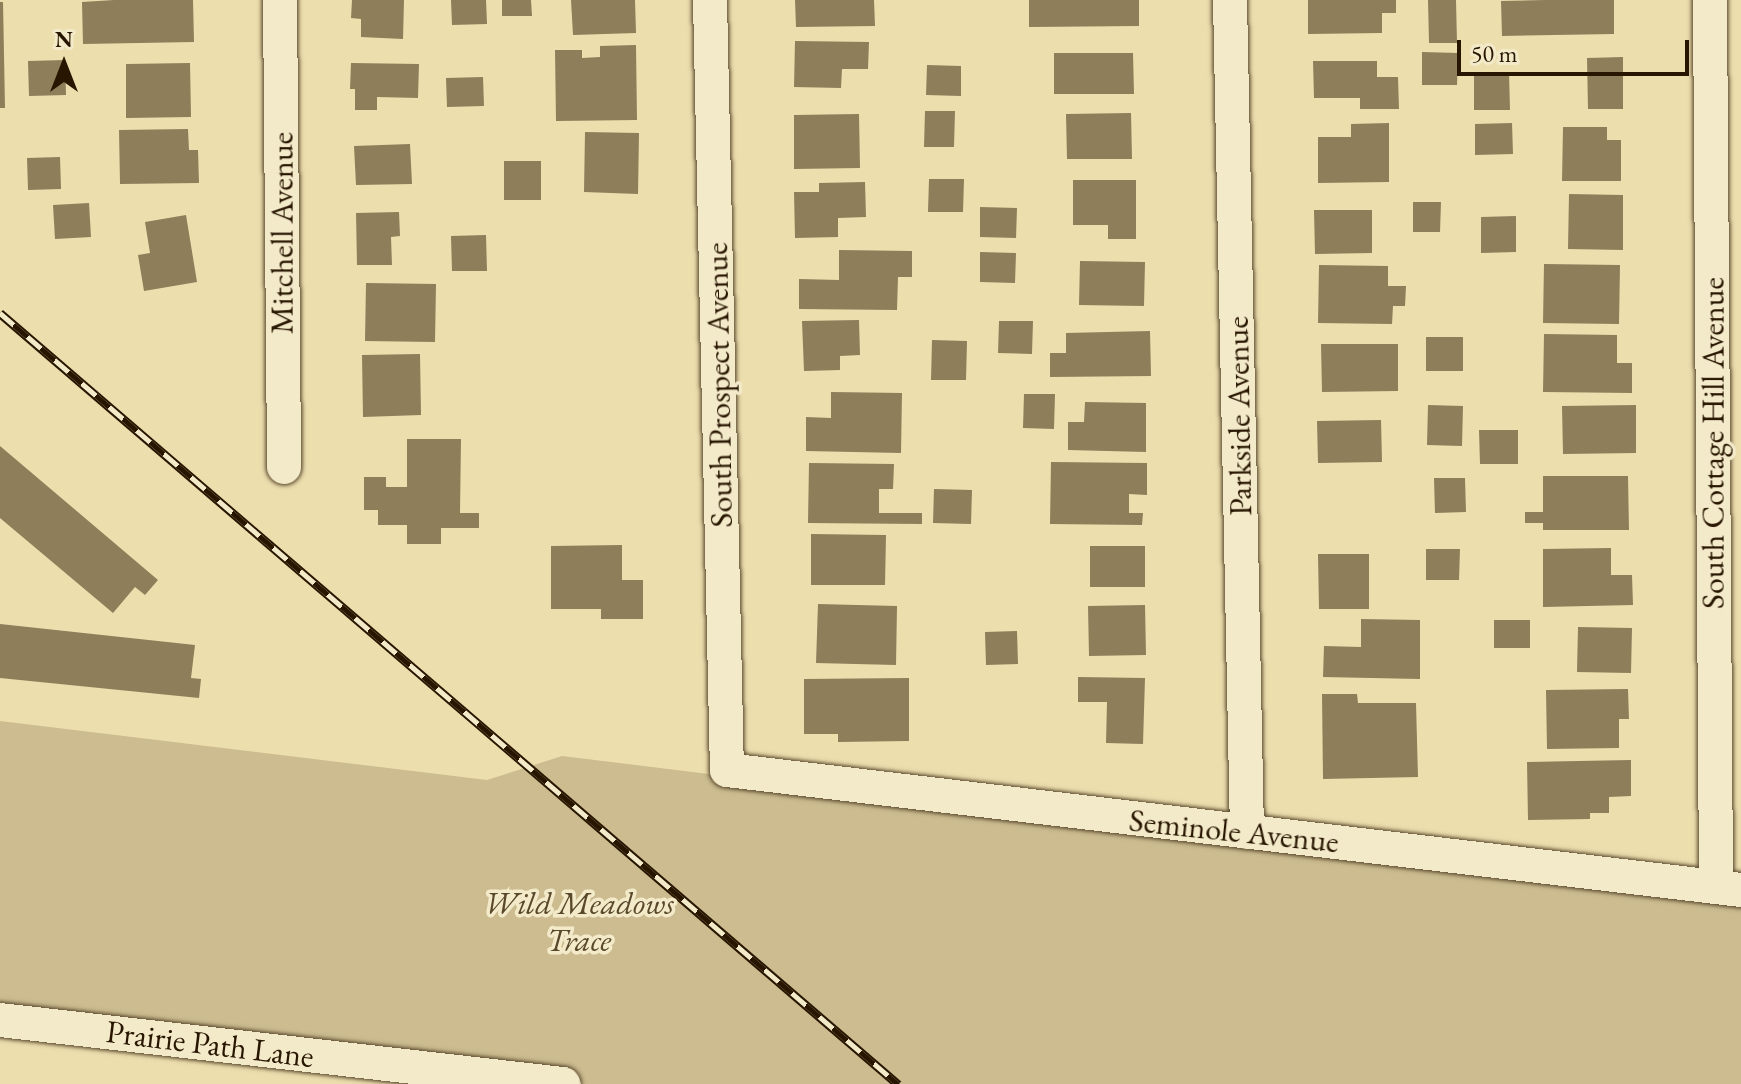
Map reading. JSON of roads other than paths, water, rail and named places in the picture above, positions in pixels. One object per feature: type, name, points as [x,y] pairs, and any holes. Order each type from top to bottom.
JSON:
[{"type":"street","name":"Mitchell Avenue","points":[[280,0],[284,467]]},
{"type":"street","name":"South Prospect Avenue","points":[[710,0],[727,770]]},
{"type":"street","name":"Parkside Avenue","points":[[1230,0],[1247,832]]},
{"type":"street","name":"South Cottage Hill Avenue","points":[[1710,0],[1729,888]]},
{"type":"street","name":"Seminole Avenue","points":[[727,770],[1729,888]]},
{"type":"street","name":"Prairie Path Lane","points":[[0,1020],[456,1078],[563,1084]]},
{"type":"railway","points":[[0,313],[898,1084]]},
{"type":"park label","name":"Wild Meadows Trace","points":[[579,922]]}]
